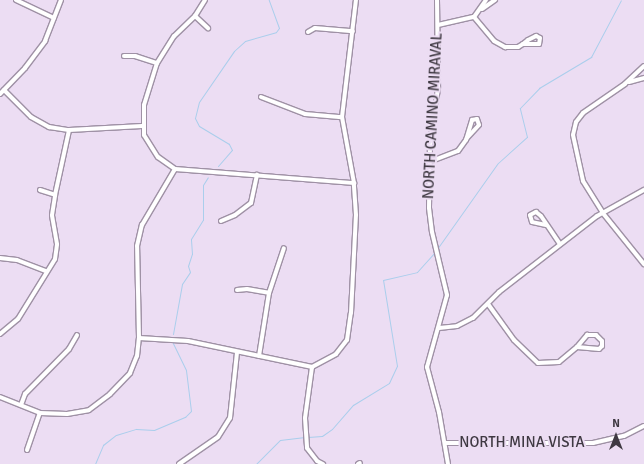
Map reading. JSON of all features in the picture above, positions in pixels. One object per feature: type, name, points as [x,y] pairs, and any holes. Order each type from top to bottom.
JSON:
[{"type":"street","points":[[16,0],[54,18]]},
{"type":"street","points":[[0,94],[25,68],[45,41],[61,0]]},
{"type":"street","points":[[205,0],[195,16],[174,36],[157,62],[144,105],[142,126],[144,135],[158,157],[175,169],[354,183]]},
{"type":"street","points":[[139,338],[181,340],[312,367],[336,354],[347,340],[351,313],[356,215],[354,183],[342,117],[356,0]]},
{"type":"street","name":"NORTH CAMINO MIRAVAL","points":[[437,0],[437,96],[429,162],[430,225],[447,291],[439,328],[430,350],[427,372],[446,443],[448,464]]},
{"type":"street","points":[[438,25],[474,17],[486,0]]},
{"type":"street","points":[[481,9],[493,4],[495,0]]},
{"type":"street","points":[[195,16],[208,28]]},
{"type":"street","points":[[474,17],[494,41],[505,47],[518,48],[523,44]]},
{"type":"street","points":[[308,32],[316,28],[353,31]]},
{"type":"street","points":[[124,56],[135,56],[157,62]]},
{"type":"street","points":[[644,66],[627,83],[583,113],[575,126],[574,143],[580,174],[602,212],[644,264]]},
{"type":"street","points":[[627,83],[644,78]]},
{"type":"street","points":[[4,90],[31,117],[49,127],[69,130],[142,126]]},
{"type":"street","points":[[261,97],[305,114],[342,117]]},
{"type":"street","points":[[0,334],[18,319],[55,259],[57,244],[52,215],[69,130]]},
{"type":"street","points":[[429,162],[456,152],[467,138]]},
{"type":"street","points":[[0,397],[40,412],[67,414],[89,410],[110,394],[130,373],[137,356],[139,338],[137,246],[146,216],[175,169]]},
{"type":"street","points":[[221,221],[235,215],[251,203],[257,175]]},
{"type":"street","points":[[40,190],[55,194]]},
{"type":"street","points":[[439,328],[452,327],[470,321],[488,304],[560,244],[602,212],[644,190]]},
{"type":"street","points":[[546,225],[560,244]]},
{"type":"street","points":[[259,356],[269,293],[284,248]]},
{"type":"street","points":[[0,258],[17,260],[46,272]]},
{"type":"street","points":[[237,290],[247,289],[269,293]]},
{"type":"street","points":[[488,304],[514,340],[538,363],[559,362],[577,347],[588,335],[596,335],[602,341],[602,346],[599,349],[577,347]]},
{"type":"street","points":[[21,405],[25,394],[69,349],[76,334]]},
{"type":"street","points":[[179,464],[218,436],[230,418],[237,352]]},
{"type":"street","points":[[312,367],[305,418],[307,448],[317,462],[323,464]]},
{"type":"street","points":[[27,450],[40,412]]},
{"type":"street","name":"NORTH MINA VISTA","points":[[446,443],[593,443],[624,436],[644,426]]},
{"type":"waterway","points":[[218,166],[232,150],[229,144],[199,126],[195,118],[199,102],[234,51],[245,41],[276,32],[279,28],[269,0]]},
{"type":"waterway","points":[[437,249],[498,163],[527,137],[520,108],[539,88],[591,57],[621,0]]},
{"type":"waterway","points":[[173,334],[182,284],[190,272],[188,266],[192,254],[191,239],[203,220],[203,185],[208,177]]},
{"type":"waterway","points":[[308,437],[322,436],[332,429],[353,405],[389,383],[397,366],[383,280],[417,272],[435,252]]},
{"type":"waterway","points":[[95,464],[103,445],[116,435],[136,429],[154,430],[185,417],[191,411],[186,370],[173,343]]},
{"type":"waterway","points":[[256,464],[280,440],[305,437]]}]
